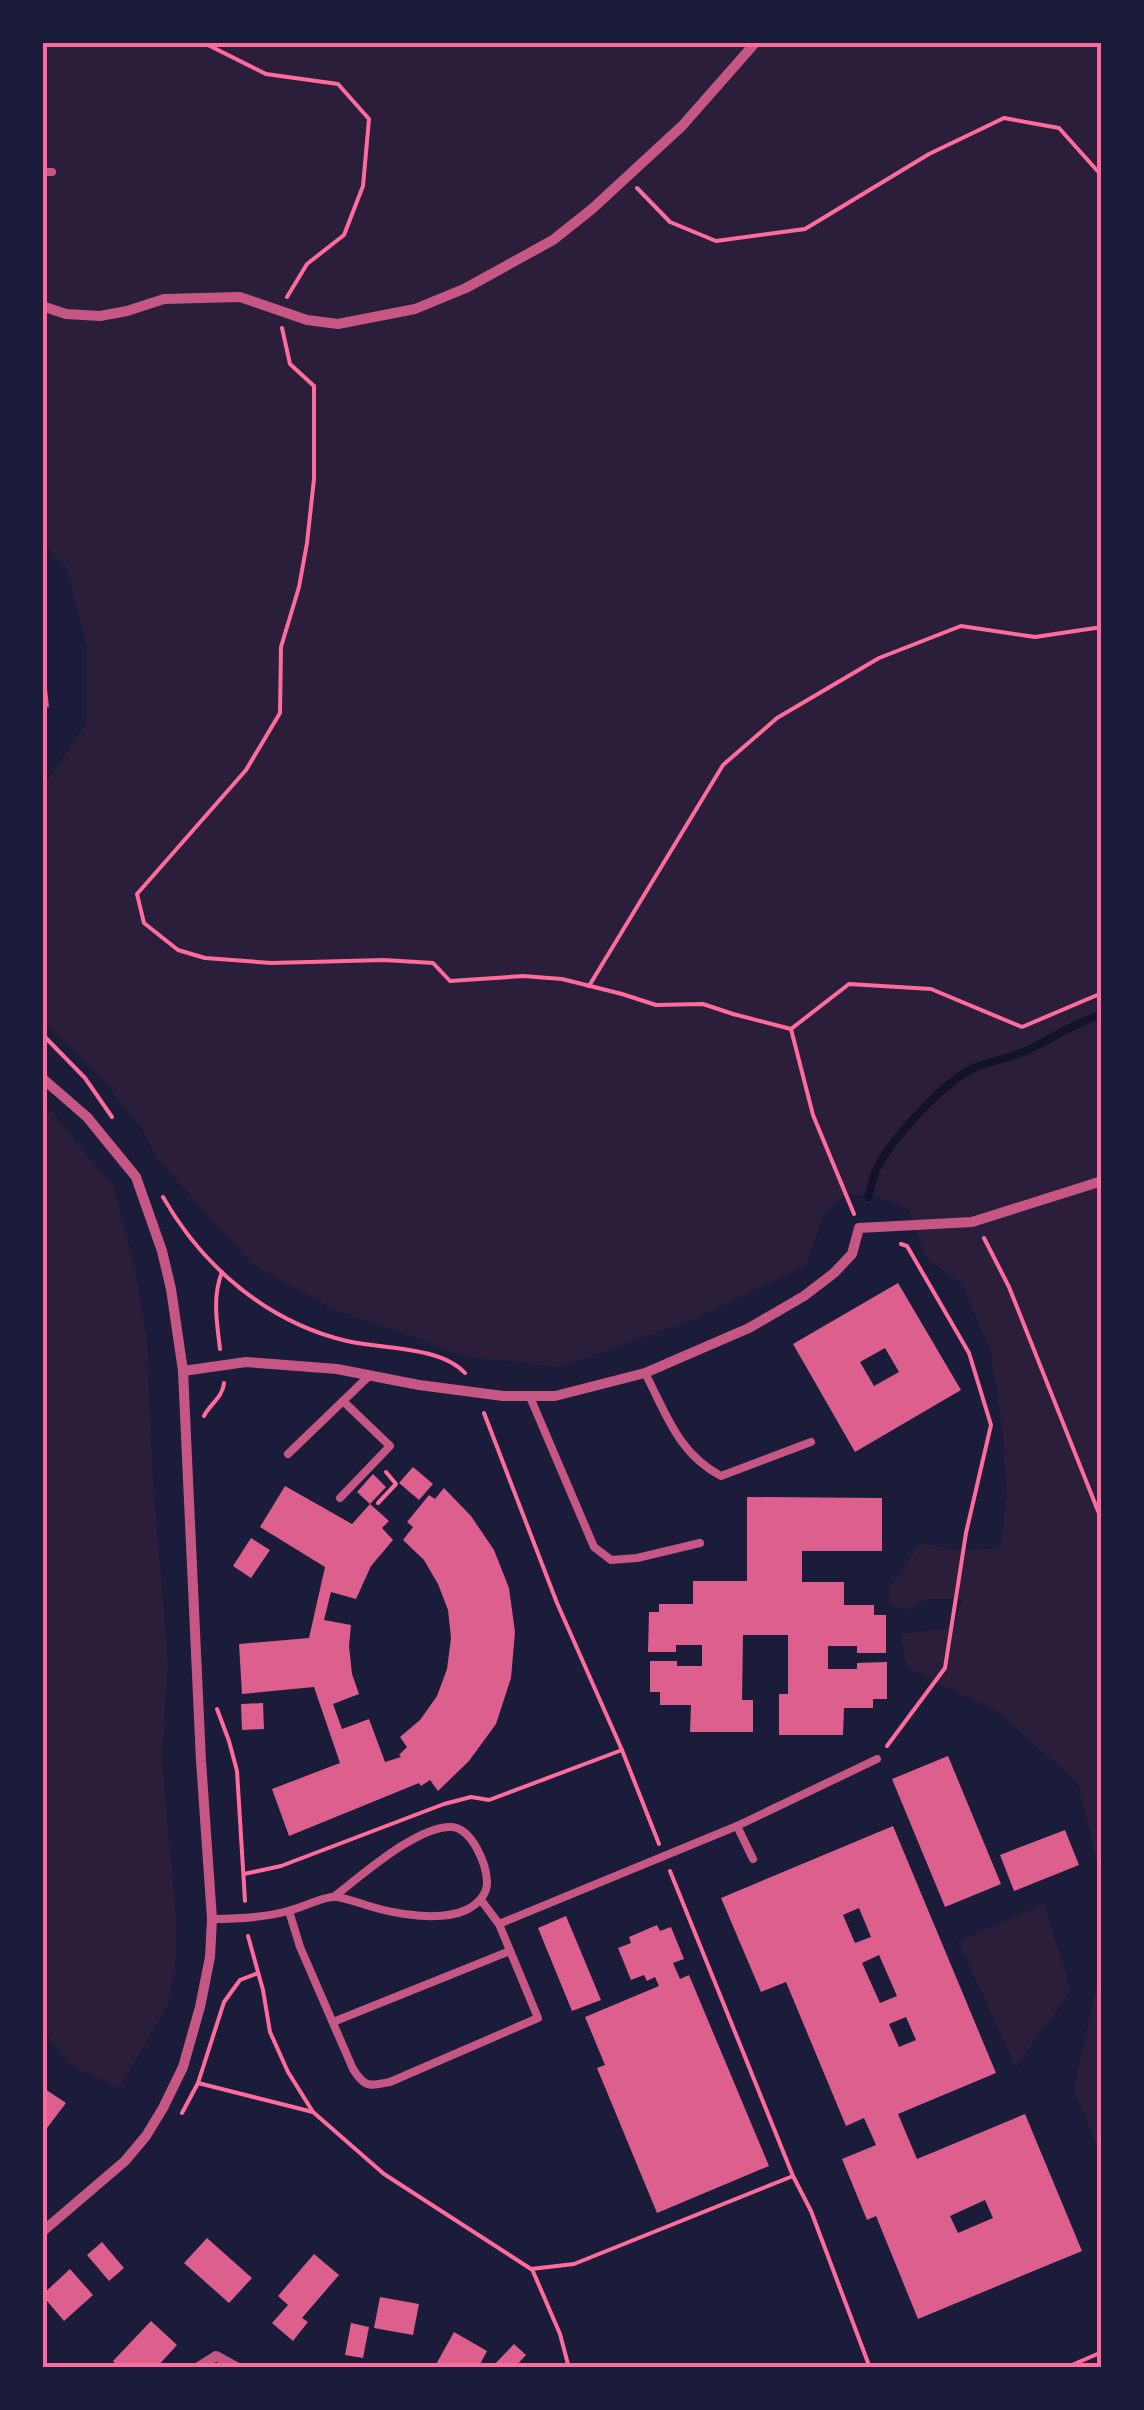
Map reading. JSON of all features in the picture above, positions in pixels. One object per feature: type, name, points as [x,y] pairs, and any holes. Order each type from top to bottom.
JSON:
[{"type":"street","points":[[42,306],[66,314],[100,316],[164,299],[240,297],[307,320],[338,324],[415,309],[466,288],[553,240],[682,126],[756,42]]},
{"type":"street","points":[[42,1078],[87,1117],[136,1177],[171,1289],[184,1371],[200,1761],[212,1919],[210,1958],[200,2008],[183,2067],[163,2108],[125,2161],[42,2232]]},
{"type":"street","points":[[184,1371],[246,1362],[336,1369],[474,1393],[555,1396],[646,1373],[749,1328],[834,1274],[852,1254],[860,1228],[972,1222],[1102,1181]]},
{"type":"street","points":[[197,2368],[216,2356],[238,2368]]},
{"type":"lane","points":[[646,1373],[681,1443],[702,1466],[722,1476],[811,1442]]},
{"type":"lane","points":[[288,1454],[370,1376]]},
{"type":"lane","points":[[530,1398],[594,1547],[611,1560],[700,1543]]},
{"type":"lane","points":[[340,1498],[390,1446],[343,1401]]},
{"type":"lane","points":[[498,1924],[737,1826],[877,1759]]},
{"type":"lane","points":[[737,1826],[753,1859]]},
{"type":"lane","points":[[212,1919],[246,1920],[335,1896],[403,1844],[451,1827],[466,1832],[477,1848],[487,1880],[481,1900],[452,1915],[396,1914],[335,1896]]},
{"type":"lane","points":[[289,1911],[300,1947],[352,2069],[362,2082],[371,2086],[390,2082],[538,2018],[498,1924],[481,1900]]},
{"type":"lane","points":[[333,2022],[510,1951]]},
{"type":"path","points":[[202,42],[266,74],[338,84],[369,119],[363,186],[344,235],[306,264],[279,310],[290,364],[314,386],[316,426],[307,544],[281,647],[280,713],[246,770],[137,894],[144,923],[178,950],[205,958],[271,963],[433,963],[450,981],[523,976],[562,979],[656,1005],[703,1004],[791,1028]]},
{"type":"path","points":[[626,178],[670,222],[716,240],[805,229],[929,154],[1004,118],[1059,128],[1102,176]]},
{"type":"path","points":[[589,986],[723,765],[777,718],[879,658],[961,626],[1035,637],[1102,627]]},
{"type":"path","points":[[791,1028],[849,984],[932,989],[1022,1027],[1102,993]]},
{"type":"path","points":[[791,1028],[813,1115],[860,1228]]},
{"type":"path","points":[[42,1034],[85,1078],[114,1120]]},
{"type":"path","points":[[162,1195],[199,1251],[253,1298],[280,1315],[347,1341],[438,1356],[457,1364],[467,1375],[556,1603],[622,1750],[793,2176],[811,2212],[870,2368]]},
{"type":"path","points":[[972,1222],[988,1243],[1009,1287],[1102,1521]]},
{"type":"path","points":[[877,1759],[945,1668],[966,1533],[991,1425],[970,1353],[906,1246],[891,1240]]},
{"type":"path","points":[[200,1426],[209,1405],[225,1386],[215,1308],[222,1272]]},
{"type":"path","points":[[377,1460],[396,1484],[378,1503]]},
{"type":"path","points":[[216,1701],[236,1772],[250,1946],[270,2032],[288,2072],[313,2112],[384,2174],[532,2269],[560,2334],[569,2368]]},
{"type":"path","points":[[198,2083],[313,2112]]},
{"type":"path","points":[[532,2269],[574,2264],[793,2176]]},
{"type":"path","points":[[1066,2368],[1102,2352]]},
{"type":"shaded area","points":[[43,43],[1101,43],[1101,1879],[1078,1782],[995,1710],[907,1668],[901,1634],[952,1628],[963,1599],[928,1599],[904,1611],[890,1603],[889,1588],[920,1543],[958,1550],[1000,1548],[1007,1495],[1002,1424],[990,1349],[962,1284],[926,1258],[909,1210],[875,1195],[845,1195],[824,1214],[806,1265],[691,1321],[558,1367],[465,1356],[329,1307],[252,1264],[156,1157],[141,1126],[99,1076],[43,1021],[43,794],[46,783],[87,722],[87,648],[67,569],[43,543]]},
{"type":"shaded area","points":[[43,1104],[114,1188],[136,1274],[147,1341],[153,1486],[168,1659],[162,1759],[177,1928],[169,2003],[119,2088],[69,2064],[43,2028]]},
{"type":"shaded area","points":[[1044,1904],[1071,1990],[1016,2067],[958,1941]]},
{"type":"shaded area","points":[[1101,1967],[1101,2155],[1074,2089]]},
{"type":"building","points":[[45,670],[49,707],[42,708],[42,671]]},
{"type":"building","points":[[898,1283],[961,1390],[855,1452],[793,1344]],"holes":[[[885,1348],[899,1372],[874,1386],[860,1362]]]},
{"type":"building","points":[[413,1467],[433,1484],[419,1500],[399,1483]]},
{"type":"building","points":[[373,1474],[386,1487],[370,1504],[357,1492]]},
{"type":"building","points":[[285,1486],[352,1524],[370,1504],[389,1521],[382,1528],[393,1540],[371,1566],[356,1599],[331,1592],[324,1620],[351,1625],[352,1674],[359,1694],[333,1704],[342,1729],[369,1719],[385,1762],[401,1757],[407,1747],[400,1737],[420,1720],[437,1696],[447,1669],[451,1638],[448,1610],[424,1560],[403,1540],[413,1527],[407,1522],[429,1495],[435,1499],[444,1488],[471,1516],[494,1550],[509,1588],[515,1632],[511,1678],[496,1724],[469,1761],[438,1791],[430,1780],[421,1786],[419,1783],[289,1836],[272,1789],[340,1763],[314,1687],[242,1694],[239,1644],[309,1638],[325,1567],[260,1527]]},
{"type":"building","points":[[747,1497],[882,1498],[882,1551],[802,1551],[802,1582],[844,1582],[844,1605],[874,1605],[874,1615],[886,1615],[886,1653],[857,1653],[857,1646],[828,1646],[828,1669],[857,1669],[857,1663],[887,1662],[887,1699],[873,1699],[873,1708],[844,1708],[843,1735],[779,1735],[779,1694],[788,1694],[788,1635],[743,1635],[742,1700],[753,1700],[753,1732],[690,1732],[691,1705],[660,1705],[660,1692],[650,1692],[650,1661],[702,1666],[702,1645],[676,1645],[676,1652],[648,1652],[649,1612],[659,1612],[659,1604],[693,1604],[693,1581],[747,1581]]},
{"type":"building","points":[[251,1538],[270,1550],[251,1578],[233,1566]]},
{"type":"building","points":[[263,1703],[264,1729],[242,1730],[241,1704]]},
{"type":"building","points":[[948,1756],[1001,1884],[945,1907],[892,1779]]},
{"type":"building","points":[[893,1826],[996,2073],[898,2114],[917,2159],[1025,2114],[1082,2251],[918,2319],[876,2216],[867,2220],[842,2159],[876,2145],[864,2118],[846,2126],[786,1982],[761,1992],[721,1898]],"holes":[[[859,1908],[871,1937],[855,1943],[843,1915]],[[879,1955],[897,1996],[880,2003],[862,1963]],[[906,2017],[916,2040],[899,2047],[889,2024]],[[985,2200],[993,2218],[958,2233],[950,2216]]]},
{"type":"building","points":[[1065,1830],[1079,1865],[1014,1891],[1000,1855]]},
{"type":"building","points":[[566,1916],[601,2000],[572,2011],[538,1928]]},
{"type":"building","points":[[657,1925],[660,1931],[671,1927],[684,1959],[673,1963],[680,1979],[689,1975],[769,2166],[657,2213],[597,2068],[605,2065],[585,2017],[659,1986],[655,1977],[647,1981],[644,1975],[631,1980],[618,1948],[631,1943],[629,1937]]},
{"type":"building","points":[[42,2087],[66,2103],[47,2128],[42,2125]]},
{"type":"building","points":[[207,2238],[252,2278],[229,2303],[184,2263]]},
{"type":"building","points":[[102,2242],[124,2268],[109,2281],[87,2255]]},
{"type":"building","points":[[314,2254],[339,2275],[302,2318],[308,2322],[293,2341],[272,2323],[288,2305],[278,2296]]},
{"type":"building","points":[[70,2269],[93,2295],[64,2321],[42,2295]]},
{"type":"building","points":[[380,2297],[419,2304],[413,2335],[374,2328]]},
{"type":"building","points":[[151,2321],[177,2345],[156,2368],[119,2368],[113,2361]]},
{"type":"building","points":[[351,2323],[369,2327],[363,2358],[345,2355]]},
{"type":"building","points":[[454,2332],[487,2351],[478,2368],[434,2368]]},
{"type":"building","points":[[514,2344],[526,2355],[514,2368],[491,2368]]},
{"type":"waterway","points":[[868,1197],[884,1156],[948,1085],[974,1068],[1025,1051],[1102,1014]]}]
